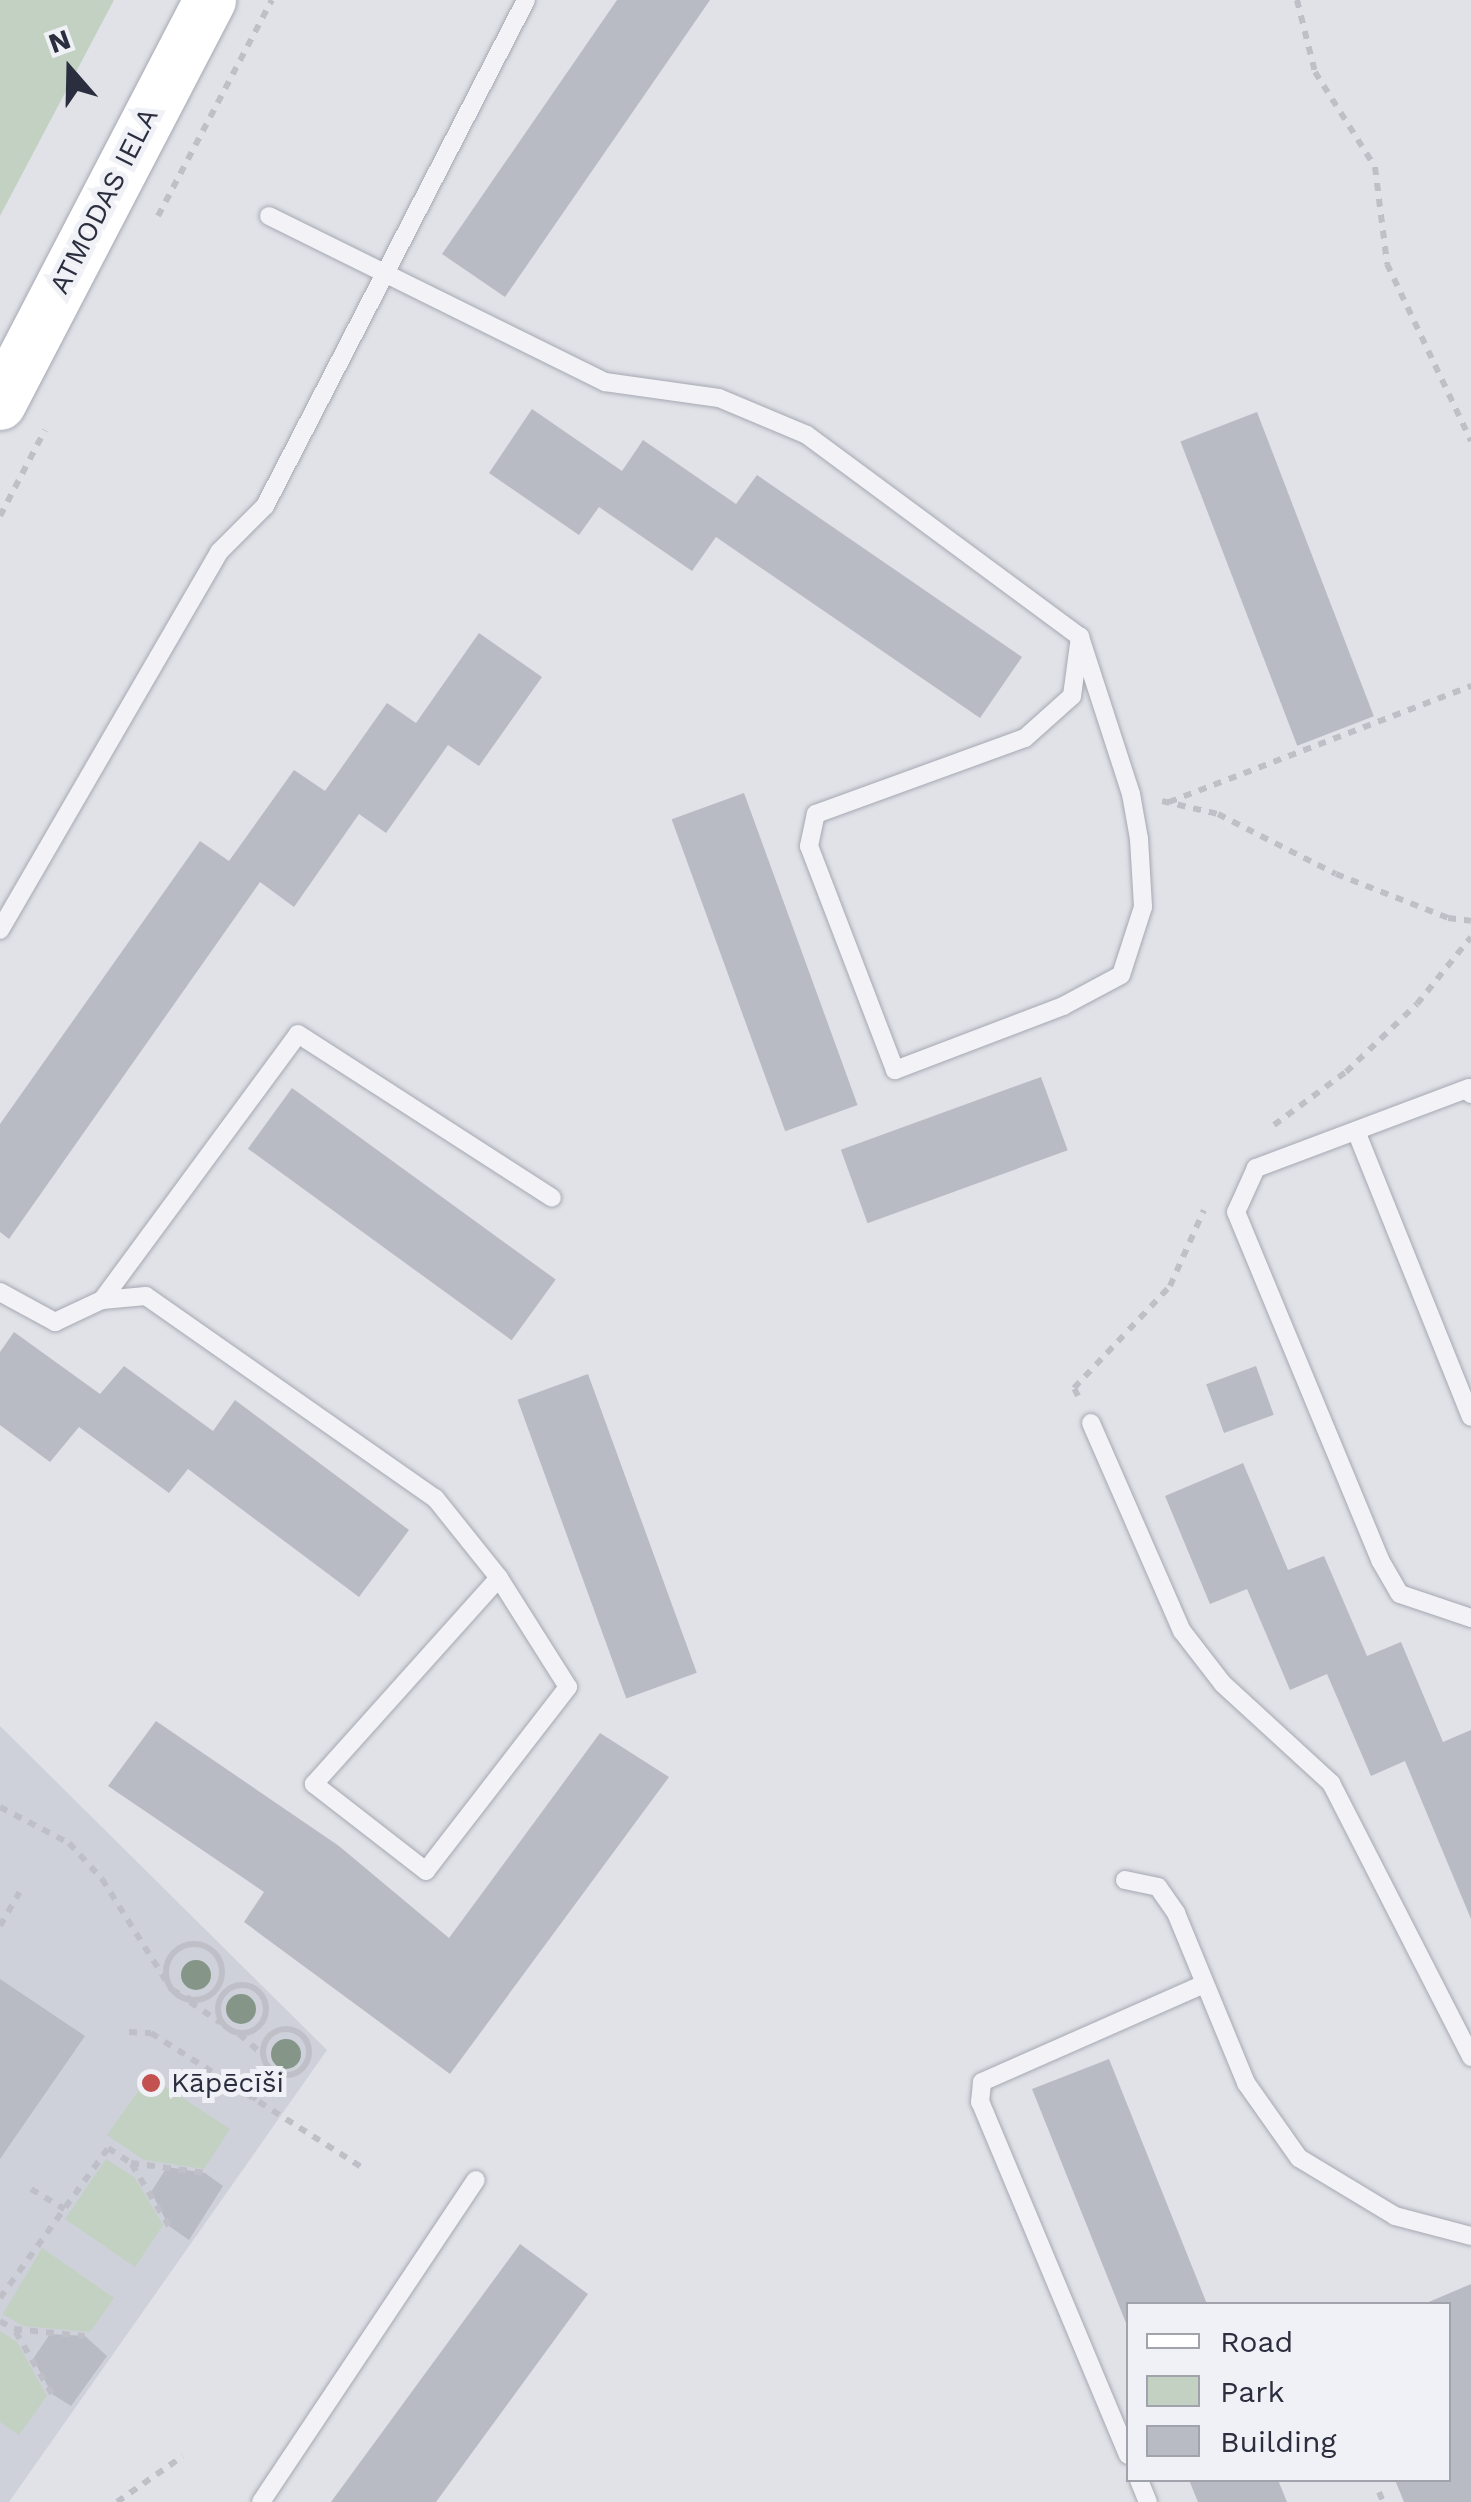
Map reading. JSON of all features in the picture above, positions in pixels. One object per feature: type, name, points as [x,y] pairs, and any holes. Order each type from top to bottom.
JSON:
[{"type":"main road","name":"ATMODAS IELA","points":[[0,404],[210,0]]},
{"type":"lane","points":[[0,930],[220,552],[265,506],[382,272],[526,0]]},
{"type":"lane","points":[[270,216],[605,382],[719,398],[807,435],[1080,636],[1131,794],[1143,907],[1121,974],[1064,1006],[895,1070],[809,846],[816,814],[1025,738],[1072,696],[1080,636]]},
{"type":"lane","points":[[102,1300],[298,1034],[552,1198]]},
{"type":"lane","points":[[1471,1094],[1469,1088],[1256,1168],[1236,1212],[1380,1560],[1400,1594],[1471,1618]]},
{"type":"lane","points":[[1356,1131],[1471,1417]]},
{"type":"lane","points":[[0,1292],[55,1322],[102,1300],[146,1296],[435,1498],[499,1578],[568,1687],[426,1871],[314,1784],[499,1578]]},
{"type":"lane","points":[[1090,1422],[1182,1630],[1223,1684],[1331,1783],[1471,2057]]},
{"type":"lane","points":[[1126,1880],[1158,1887],[1176,1913],[1202,1985],[1246,2083],[1299,2158],[1395,2216],[1471,2236]]},
{"type":"lane","points":[[1126,2450],[980,2102],[982,2082],[1202,1985]]},
{"type":"lane","points":[[262,2502],[476,2180]]},
{"type":"path","points":[[182,170],[272,0]]},
{"type":"path","points":[[1297,0],[1315,72],[1375,167],[1387,264],[1471,442]]},
{"type":"path","points":[[1168,803],[1471,686]]},
{"type":"path","points":[[1131,794],[1218,814],[1336,874],[1448,918],[1471,921]]},
{"type":"path","points":[[0,1807],[69,1842],[102,1879],[168,1984],[238,2033],[264,2056],[272,2069],[286,2074],[301,2069],[309,2050],[304,2036],[277,2031],[264,2056]]},
{"type":"path","points":[[0,1926],[20,1892]]},
{"type":"path","points":[[168,1984],[167,1965],[178,1949],[196,1944],[214,1952],[222,1969],[217,1988],[202,1999],[185,1998]]},
{"type":"path","points":[[224,2025],[218,2010],[222,1994],[235,1985],[252,1986],[267,2012],[260,2026],[238,2033]]},
{"type":"path","points":[[129,2032],[151,2033],[366,2170]]},
{"type":"path","points":[[252,2100],[272,2069]]},
{"type":"path","points":[[0,2298],[108,2148],[132,2163],[204,2173]]},
{"type":"path","points":[[132,2163],[169,2226]]},
{"type":"path","points":[[31,2189],[64,2210]]},
{"type":"path","points":[[0,2321],[14,2330],[52,2394]]},
{"type":"path","points":[[14,2330],[85,2336]]},
{"type":"path","points":[[117,2502],[182,2456]]},
{"type":"path","points":[[1378,2492],[1383,2502]]},
{"type":"shaded area","name":"Kāpēcīši","points":[[0,1726],[327,2050],[9,2502],[0,2502]]},
{"type":"green space","points":[[0,0],[114,0],[0,216]]},
{"type":"green space","points":[[149,2076],[230,2129],[204,2169],[144,2160],[107,2135]]},
{"type":"green space","points":[[106,2159],[135,2178],[163,2225],[135,2267],[65,2219]]},
{"type":"green space","points":[[42,2248],[114,2298],[90,2332],[23,2326],[3,2314]]},
{"type":"green space","points":[[0,2331],[17,2342],[47,2396],[19,2435],[0,2422]]},
{"type":"building","points":[[617,0],[710,0],[505,297],[442,254]]},
{"type":"building","points":[[532,409],[622,471],[643,440],[736,504],[757,475],[1022,657],[980,718],[716,537],[692,571],[599,507],[579,535],[489,473]]},
{"type":"building","points":[[1257,412],[1374,716],[1297,746],[1180,441]]},
{"type":"building","points":[[479,633],[542,677],[479,766],[448,745],[386,833],[359,814],[294,907],[260,882],[9,1239],[0,1232],[0,1124],[200,841],[229,861],[294,770],[325,791],[387,703],[416,723]]},
{"type":"building","points":[[744,793],[858,1105],[785,1131],[672,819]]},
{"type":"building","points":[[1041,1077],[1068,1150],[868,1223],[841,1150]]},
{"type":"building","points":[[292,1088],[556,1280],[512,1340],[248,1149]]},
{"type":"building","points":[[14,1332],[100,1394],[124,1366],[213,1431],[235,1400],[409,1530],[359,1597],[188,1469],[169,1493],[79,1427],[50,1462],[0,1425],[0,1352]]},
{"type":"building","points":[[1256,1366],[1274,1415],[1224,1433],[1206,1384]]},
{"type":"building","points":[[588,1374],[697,1673],[626,1698],[518,1400]]},
{"type":"building","points":[[1243,1463],[1288,1570],[1324,1556],[1367,1656],[1401,1642],[1443,1742],[1471,1730],[1471,1919],[1405,1761],[1371,1776],[1327,1674],[1290,1690],[1247,1589],[1210,1604],[1165,1496]]},
{"type":"building","points":[[156,1721],[339,1846],[449,1938],[600,1733],[669,1777],[450,2074],[244,1922],[264,1892],[108,1786]]},
{"type":"building","points":[[0,1979],[85,2036],[0,2159]]},
{"type":"building","points":[[1109,2059],[1206,2302],[1126,2302],[1126,2323],[1032,2089]]},
{"type":"building","points":[[167,2167],[205,2173],[223,2186],[189,2240],[169,2226],[151,2192]]},
{"type":"building","points":[[520,2244],[588,2294],[436,2502],[331,2502]]},
{"type":"building","points":[[1471,2284],[1471,2502],[1404,2502],[1396,2482],[1451,2482],[1451,2302],[1429,2302]]},
{"type":"building","points":[[50,2334],[85,2336],[107,2356],[71,2406],[52,2394],[33,2359]]},
{"type":"building","points":[[1190,2482],[1279,2482],[1287,2502],[1198,2502]]},
{"type":"place","name":"Kāpēcīši","points":[[151,2083]]}]
